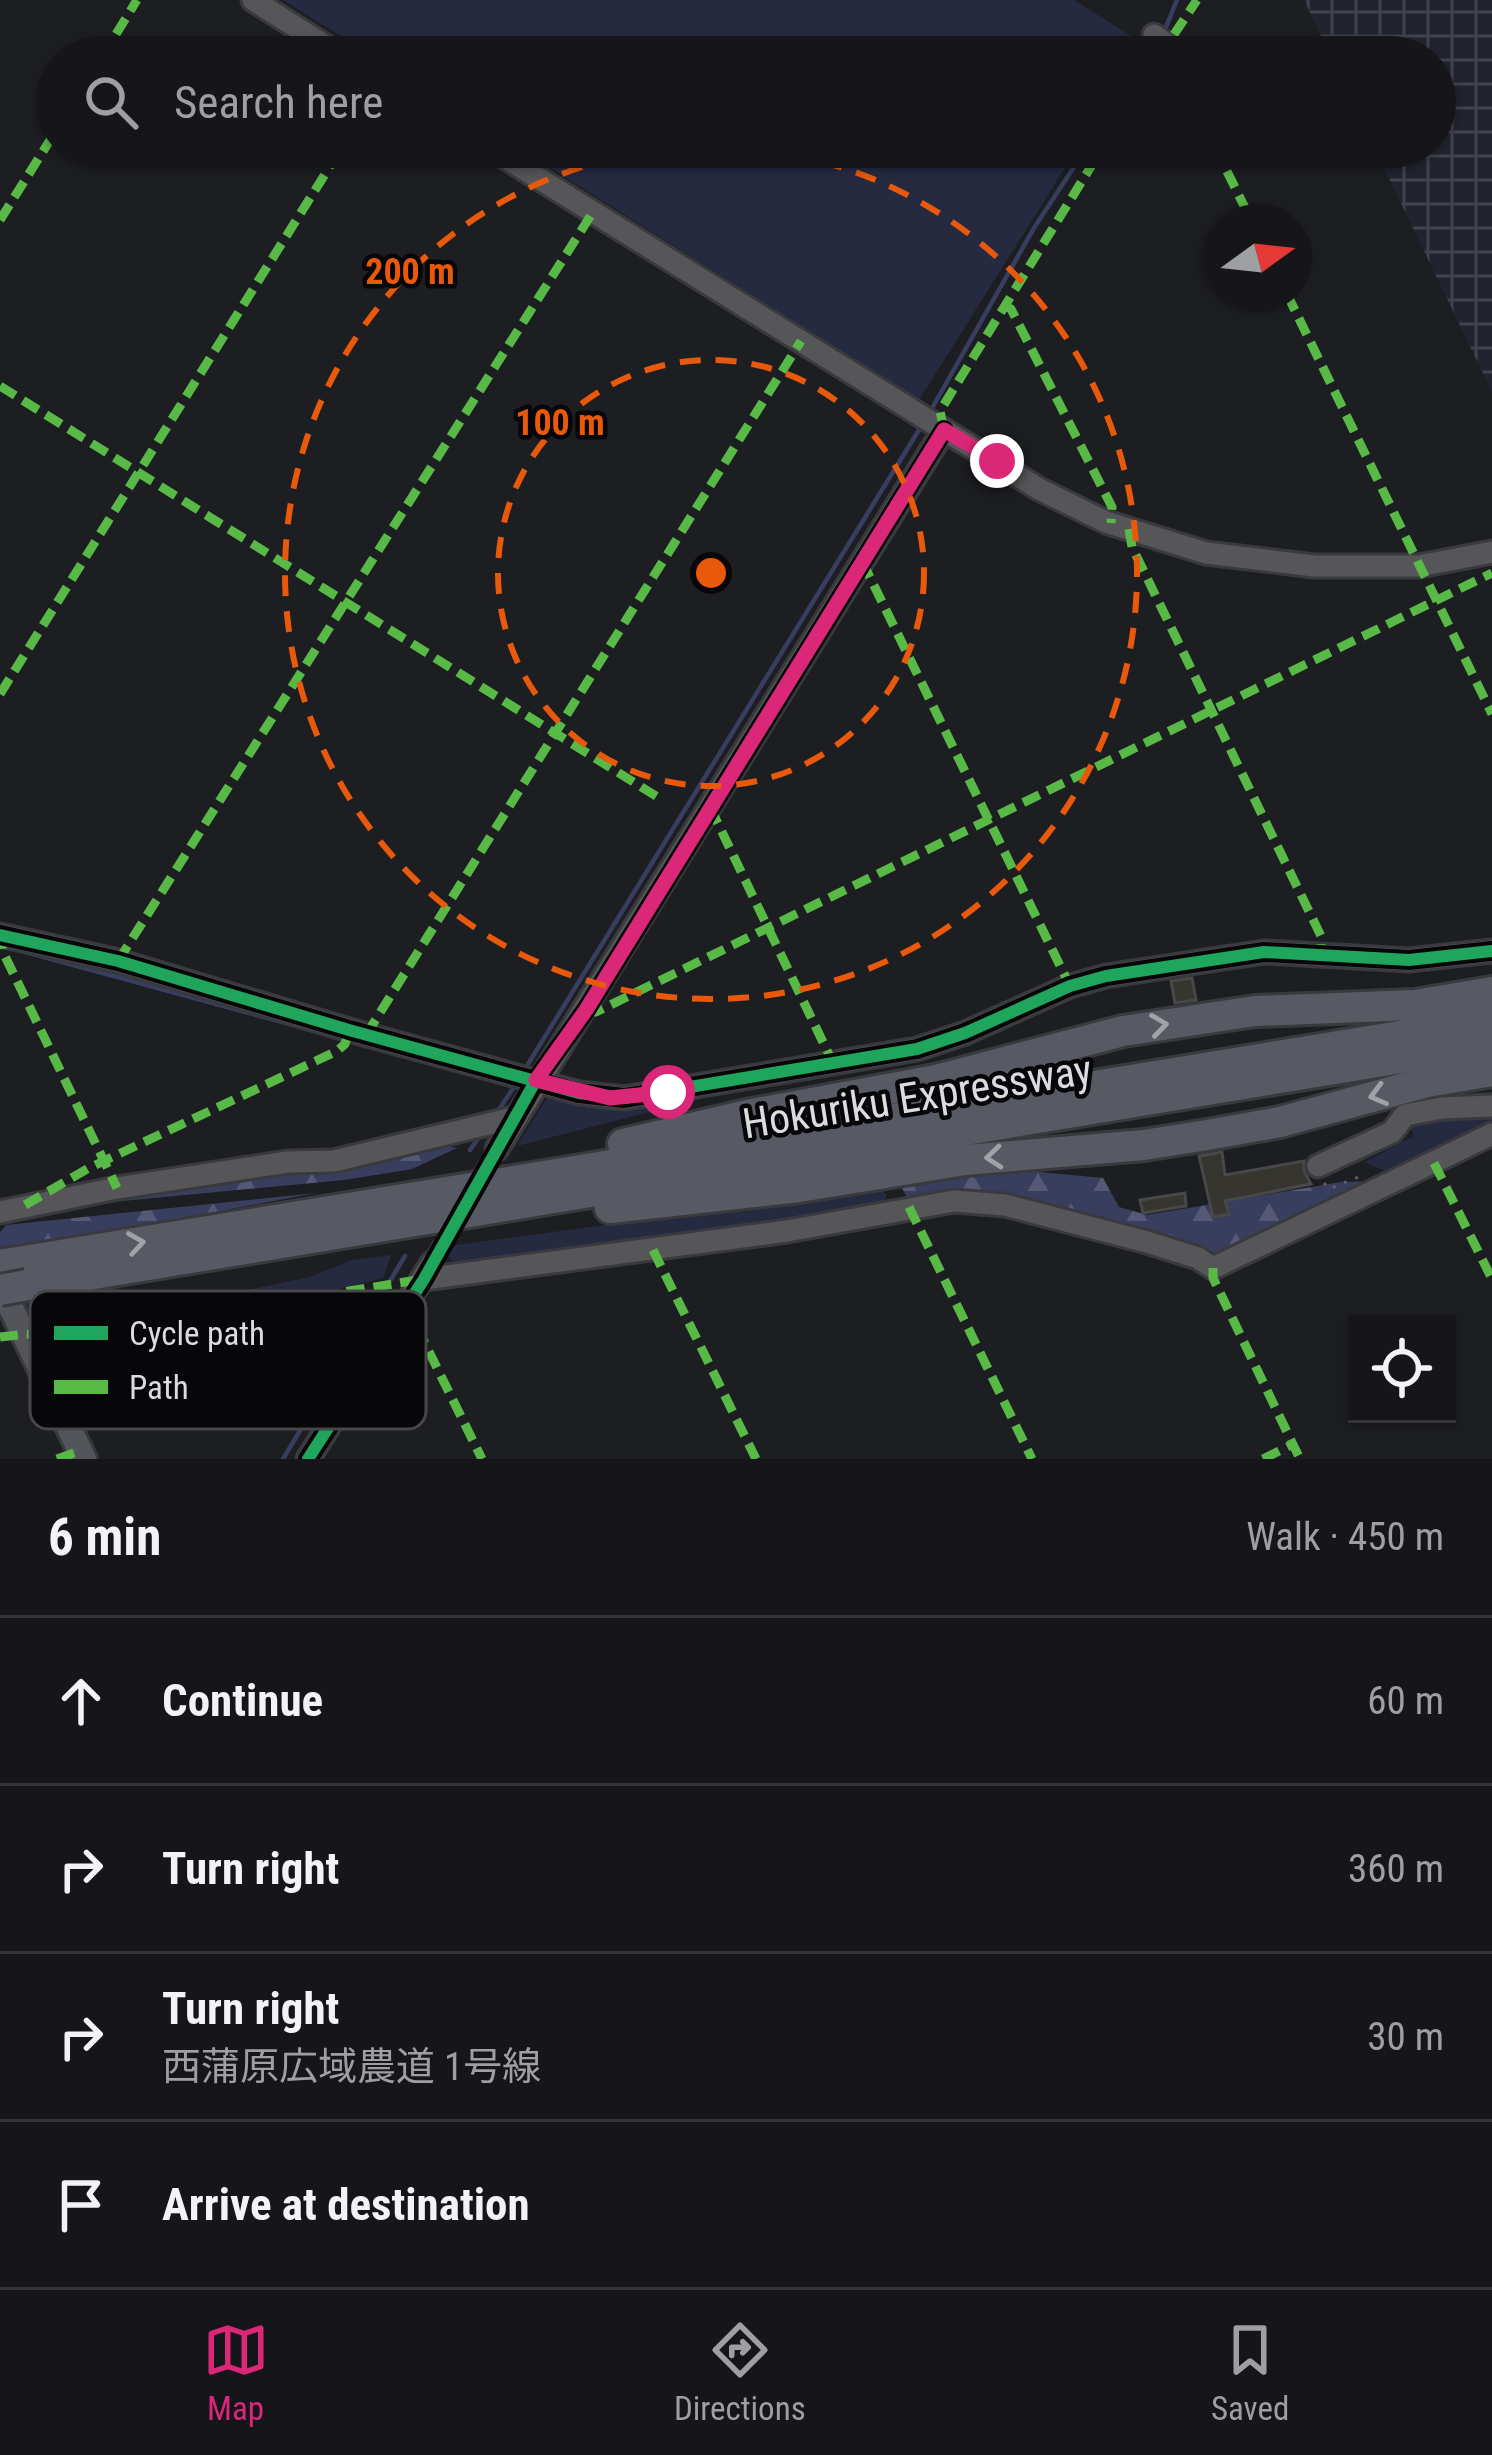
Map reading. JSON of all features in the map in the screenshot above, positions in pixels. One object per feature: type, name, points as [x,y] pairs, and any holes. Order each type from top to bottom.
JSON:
[{"type":"highway","points":[[390,1201],[747,1115],[936,1080],[1123,1030],[1255,1011],[1415,1005],[1492,992]]},
{"type":"highway","name":"Hokuriku Expressway","points":[[9,1277],[390,1201],[1492,1021]]},
{"type":"highway","name":"Hokuriku Expressway","points":[[9,1277],[157,1264],[1492,1043]]},
{"type":"highway","points":[[157,1264],[463,1223],[733,1195],[965,1160],[1144,1145],[1280,1122],[1426,1082],[1492,1071]]},
{"type":"main road","points":[[9,1277],[30,1328]]},
{"type":"main road","points":[[72,1429],[84,1459]]},
{"type":"street","points":[[253,0],[310,36]]},
{"type":"street","points":[[522,168],[1040,489],[1106,521],[1207,553],[1315,566],[1419,566],[1492,552]]},
{"type":"street","points":[[497,1149],[944,430]]},
{"type":"street","points":[[0,934],[118,961],[579,1094],[624,1098],[835,1072],[930,1046],[1070,986],[1126,973],[1280,950],[1409,960],[1492,951]]},
{"type":"street","points":[[1318,1166],[1392,1132],[1406,1114],[1492,1106]]},
{"type":"street","points":[[0,1212],[117,1188],[288,1162],[334,1161],[517,1117]]},
{"type":"street","points":[[415,1291],[428,1271],[787,1231],[894,1198],[1005,1205],[1147,1242],[1214,1268],[1492,1135]]},
{"type":"street","points":[[308,1459],[327,1429]]},
{"type":"path","points":[[1318,1166],[1329,1189],[1370,1172],[1380,1176],[1385,1187]]},
{"type":"shaded area","points":[[283,0],[1074,0],[1131,36],[340,36]]},
{"type":"shaded area","points":[[1304,0],[1492,0],[1492,392],[1384,168],[1456,168],[1456,36],[1321,36]]},
{"type":"shaded area","points":[[550,168],[1065,168],[919,400]]},
{"type":"shaded area","points":[[743,1088],[517,1146],[549,1095]]},
{"type":"shaded area","points":[[1492,1113],[1492,1121],[1387,1172],[1365,1162],[1414,1136],[1408,1120]]},
{"type":"shaded area","points":[[881,1188],[887,1196],[882,1203],[705,1235],[473,1265],[451,1260],[446,1254],[456,1245]]},
{"type":"shaded area","points":[[391,1255],[383,1278],[331,1291],[243,1291],[310,1277],[352,1260]]},
{"type":"shaded area","points":[[117,1285],[118,1291],[79,1291]]},
{"type":"shaded area","points":[[30,1299],[30,1321],[27,1320],[15,1301]]},
{"type":"green space","points":[[433,1144],[457,1148],[412,1169],[344,1180],[49,1208]]},
{"type":"green space","points":[[997,1168],[1103,1178],[1119,1207],[1147,1215],[1341,1182],[1376,1181],[1218,1254],[964,1189],[907,1197],[899,1183]]},
{"type":"green space","points":[[316,1193],[0,1247],[0,1232],[6,1225]]},
{"type":"building","points":[[1192,978],[1196,1000],[1175,1003],[1171,981]]},
{"type":"building","points":[[1222,1152],[1225,1175],[1304,1161],[1311,1184],[1225,1201],[1229,1214],[1213,1217],[1199,1156]]},
{"type":"building","points":[[1185,1193],[1186,1206],[1143,1213],[1140,1200]]},
{"type":"waterway","points":[[1164,32],[1177,0]]},
{"type":"waterway","points":[[931,410],[1073,168]]},
{"type":"waterway","points":[[525,1069],[922,425]]},
{"type":"waterway","points":[[7,947],[348,1040]]},
{"type":"waterway","points":[[496,1114],[516,1084]]},
{"type":"waterway","points":[[470,1150],[482,1133]]},
{"type":"waterway","points":[[384,1291],[405,1256]]},
{"type":"waterway","points":[[283,1459],[301,1429]]},
{"type":"tunnel","points":[[432,1263],[497,1149]]},
{"type":"marked path","points":[[115,36],[137,0]]},
{"type":"marked path","points":[[1173,36],[1197,0]]},
{"type":"marked path","points":[[0,220],[36,163]]},
{"type":"marked path","points":[[0,694],[329,168]]},
{"type":"marked path","points":[[944,430],[940,411],[1090,168]]},
{"type":"marked path","points":[[1225,168],[1243,204]]},
{"type":"marked path","points":[[118,961],[593,212]]},
{"type":"marked path","points":[[1003,305],[1011,309],[1112,507],[1111,523]]},
{"type":"marked path","points":[[1296,312],[1492,714]]},
{"type":"marked path","points":[[366,1035],[801,341]]},
{"type":"marked path","points":[[0,386],[659,798]]},
{"type":"marked path","points":[[1129,529],[1132,547],[1321,936],[1321,954]]},
{"type":"marked path","points":[[862,561],[1070,986]]},
{"type":"marked path","points":[[586,1010],[596,1012],[1492,573]]},
{"type":"marked path","points":[[710,807],[833,1063]]},
{"type":"marked path","points":[[0,931],[3,952],[117,1188]]},
{"type":"marked path","points":[[25,1205],[89,1168],[337,1051],[349,1030]]},
{"type":"marked path","points":[[1434,1163],[1492,1279]]},
{"type":"marked path","points":[[909,1207],[1032,1459]]},
{"type":"marked path","points":[[653,1250],[756,1459]]},
{"type":"marked path","points":[[1213,1268],[1213,1278],[1300,1459]]},
{"type":"marked path","points":[[349,1291],[424,1279]]},
{"type":"marked path","points":[[0,1337],[30,1334]]},
{"type":"marked path","points":[[426,1346],[482,1459]]},
{"type":"marked path","points":[[1263,1459],[1293,1444]]},
{"type":"marked path","points":[[57,1459],[80,1451]]},
{"type":"cycle path","points":[[416,1291],[536,1080],[586,1010],[944,430]]},
{"type":"cycle path","points":[[0,935],[118,961],[579,1093],[624,1098],[917,1049],[1070,986],[1106,976],[1264,952],[1409,960],[1492,951]]},
{"type":"cycle path","points":[[308,1459],[327,1429]]},
{"type":"route","points":[[668,1092],[610,1098],[536,1080],[586,1010],[944,430],[997,461]]}]
